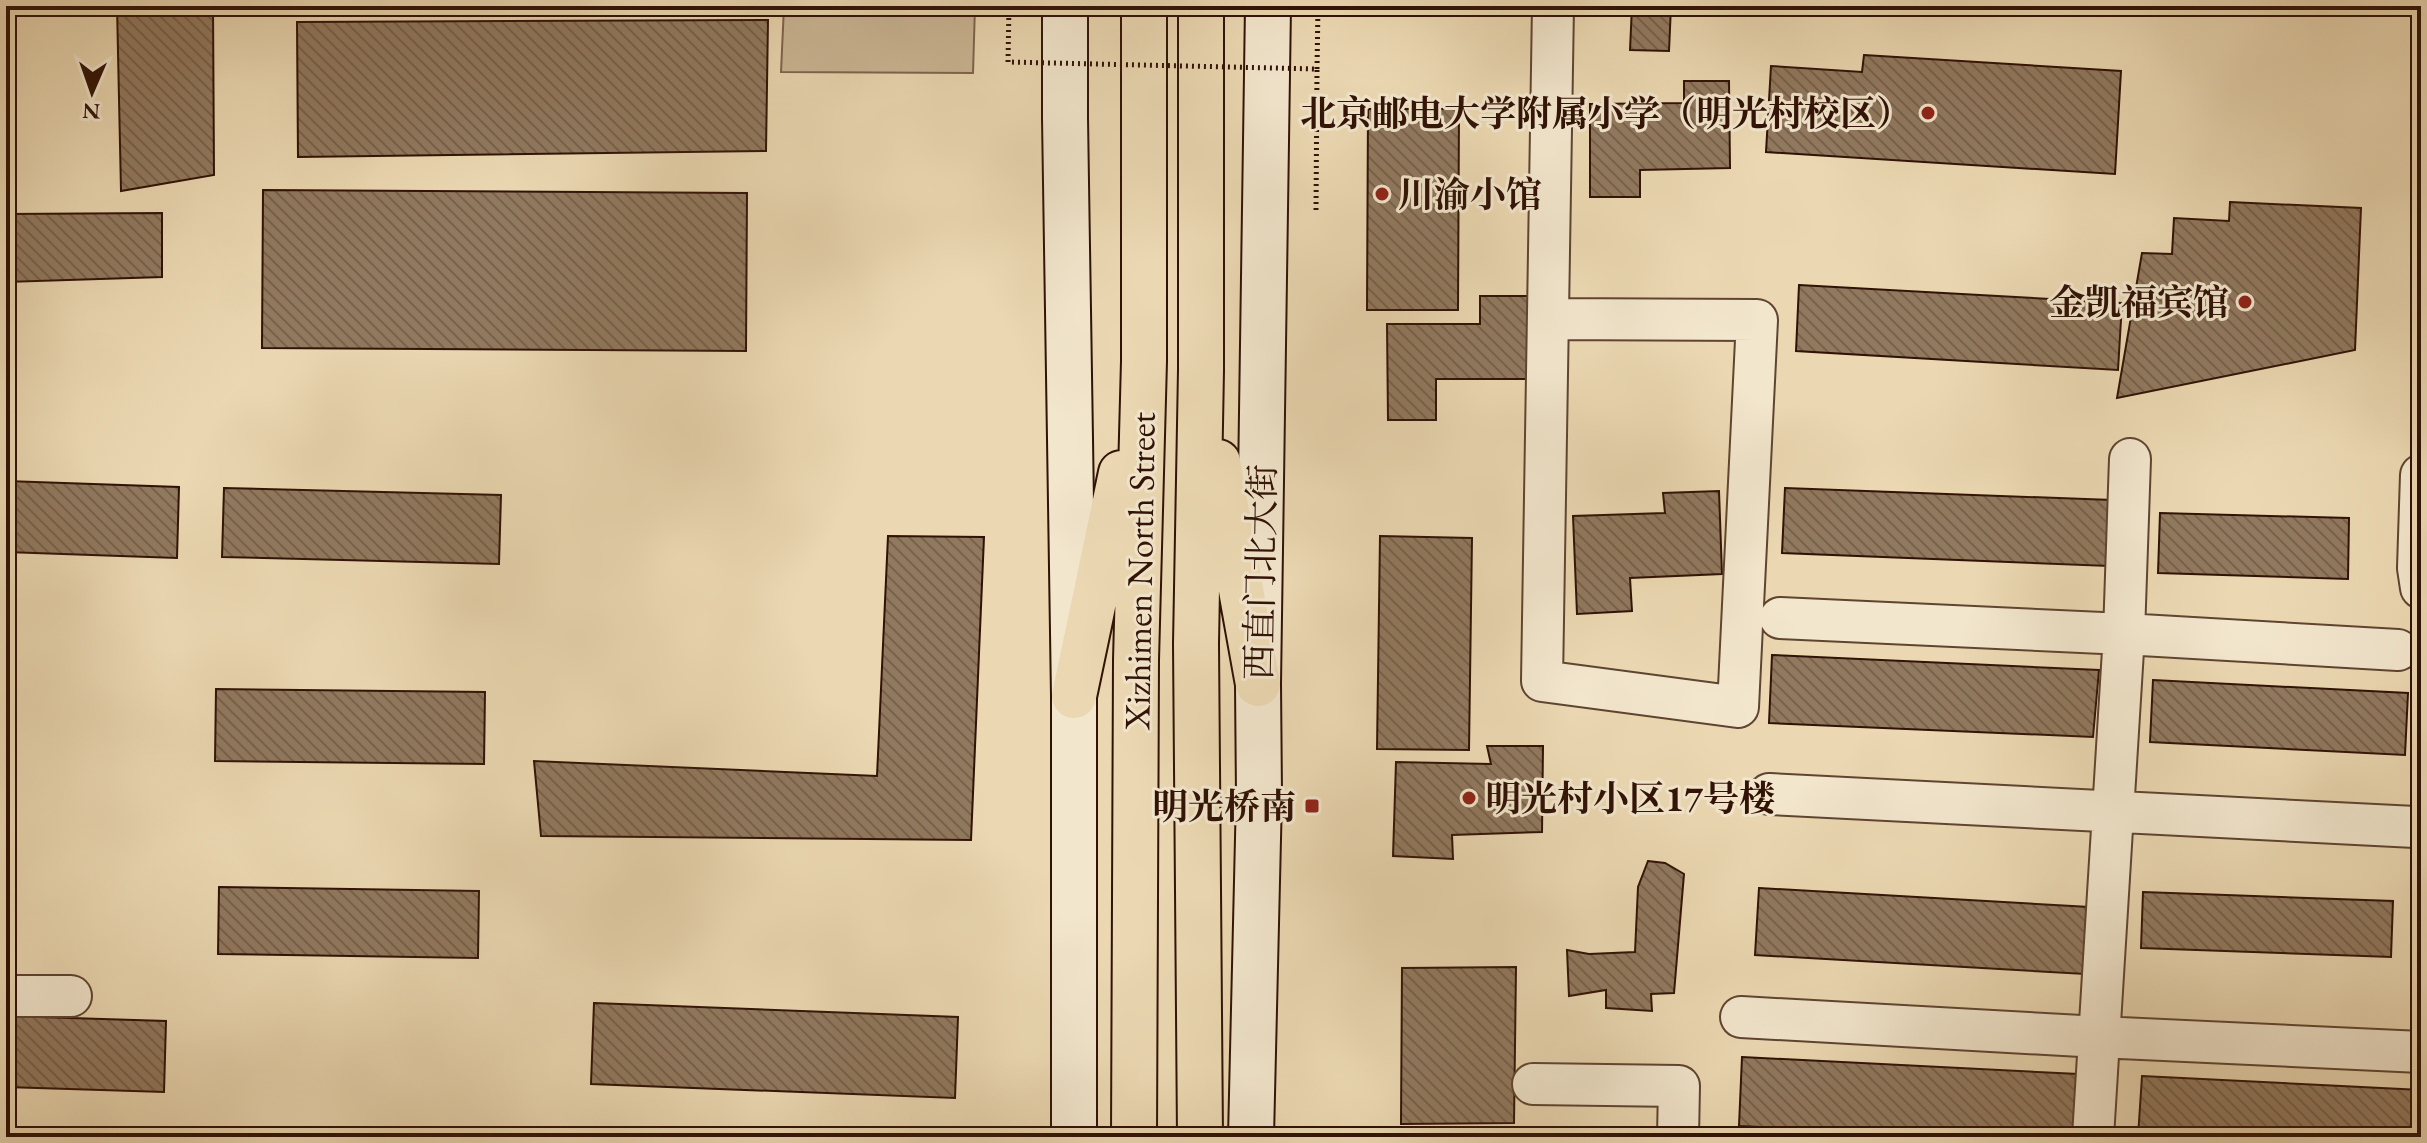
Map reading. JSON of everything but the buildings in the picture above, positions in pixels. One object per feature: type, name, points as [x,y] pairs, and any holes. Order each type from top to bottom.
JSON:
[{"type":"highway","name":"Xizhimen North Street","points":[[1134,1137],[1136,660],[1144,361],[1144,6]]},
{"type":"highway","name":"Xizhimen North Street","points":[[1200,1137],[1196,644],[1201,370],[1201,6]]},
{"type":"highway","points":[[1074,696],[1144,361]]},
{"type":"highway","points":[[1201,370],[1258,684]]},
{"type":"street","points":[[1065,6],[1074,696],[1074,1137]]},
{"type":"street","name":"西直门北大街","points":[[1251,1137],[1259,811],[1258,684],[1268,6]]},
{"type":"street","points":[[1548,319],[1757,320],[1738,707],[1542,681],[1553,6]]},
{"type":"street","points":[[2093,1137],[2124,634],[2130,459]]},
{"type":"street","points":[[2421,475],[2418,568],[2421,588]]},
{"type":"street","points":[[1780,618],[2398,650]]},
{"type":"street","points":[[1769,794],[2415,827]]},
{"type":"street","points":[[6,996],[71,996]]},
{"type":"street","points":[[1741,1017],[2421,1052]]},
{"type":"street","points":[[1533,1084],[1679,1086],[1678,1137]]},
{"type":"path","points":[[1009,6],[1008,62],[1317,69]]},
{"type":"path","points":[[1316,212],[1318,6]]},
{"type":"shaded area","points":[[784,6],[975,6],[973,73],[781,72]]},
{"type":"place","name":"北京邮电大学附属小学（明光村校区）","points":[[1928,113]]},
{"type":"place","name":"川渝小馆","points":[[1382,194]]},
{"type":"place","name":"金凯福宾馆","points":[[2245,302]]},
{"type":"place","name":"明光村小区17号楼","points":[[1469,798]]},
{"type":"place","name":"明光桥南","points":[[1312,806]]}]
